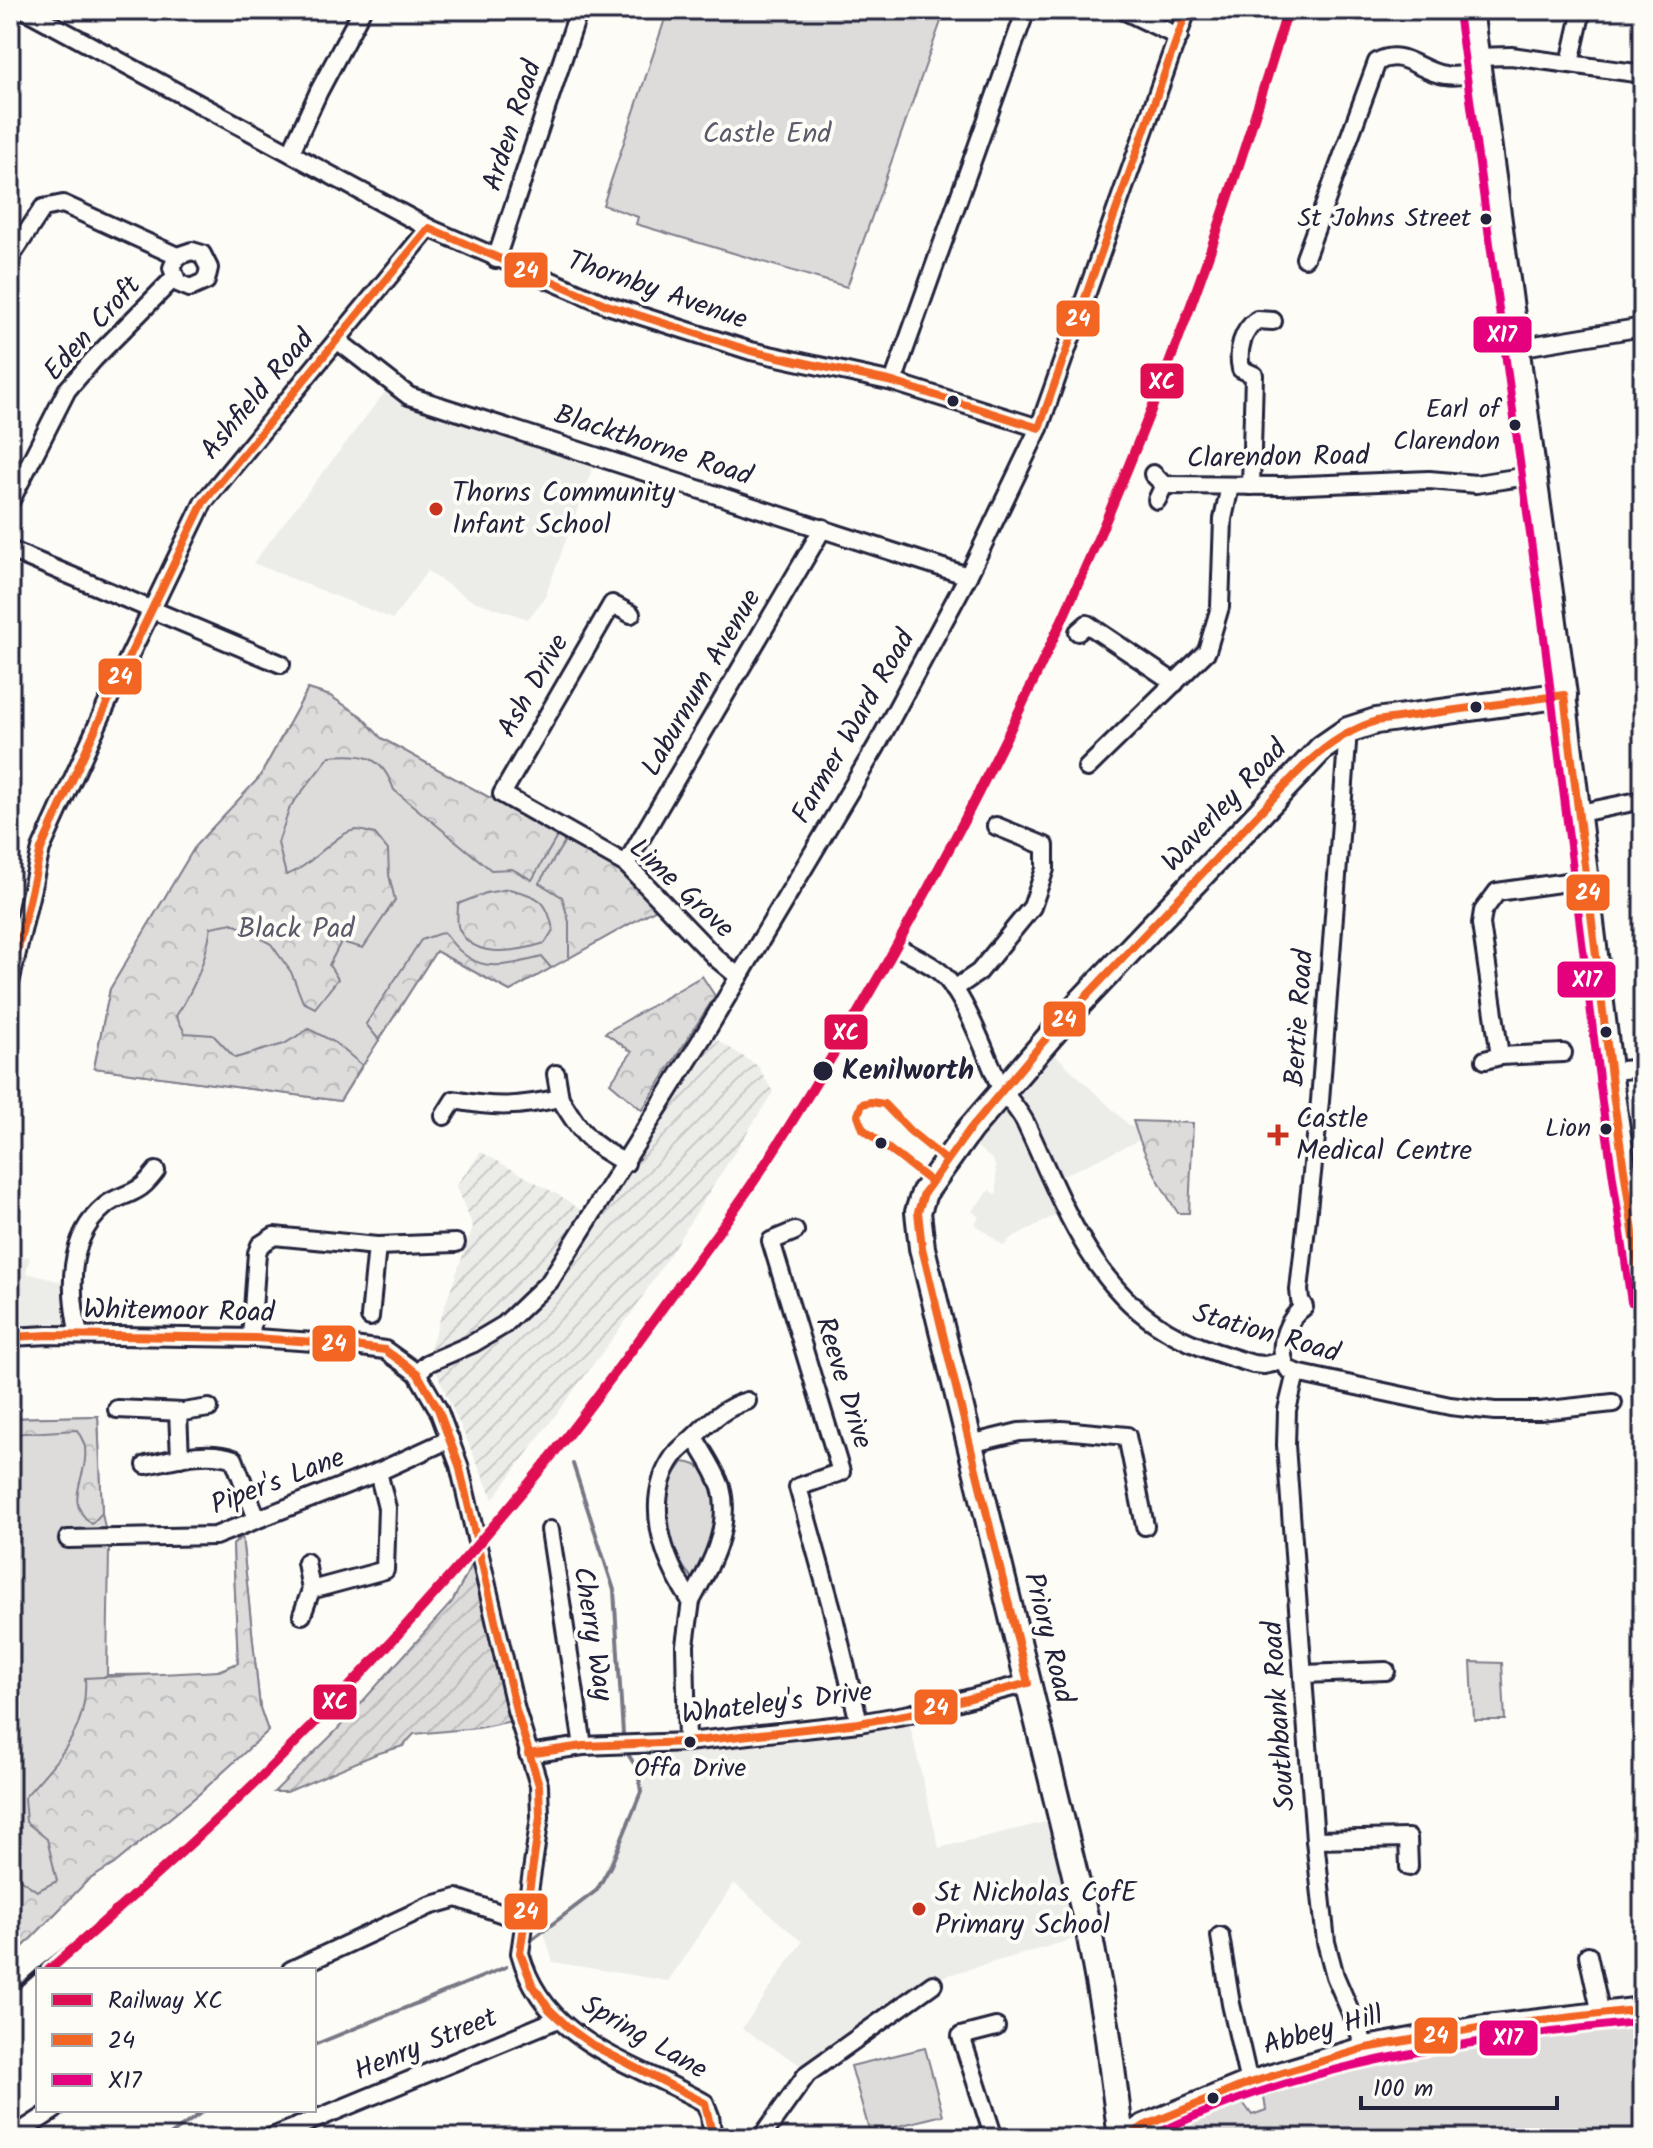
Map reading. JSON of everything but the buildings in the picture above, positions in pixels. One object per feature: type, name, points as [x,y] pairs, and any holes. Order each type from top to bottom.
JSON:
[{"type":"main road","points":[[1470,10],[1535,475],[1643,1300]]},
{"type":"main road","name":"Waverley Road","points":[[946,1160],[1002,1090],[1073,1010],[1322,748],[1348,730],[1376,721],[1564,695]]},
{"type":"main road","name":"Priory Road","points":[[946,1160],[924,1193],[918,1212],[919,1230],[1093,1951],[1124,2138]]},
{"type":"main road","name":"Abbey Hill","points":[[1124,2138],[1144,2126],[1249,2083],[1366,2048],[1478,2028],[1643,2009]]},
{"type":"street","name":"Thornby Avenue","points":[[25,10],[429,228],[607,305],[751,351],[893,382],[1039,428]]},
{"type":"street","points":[[291,152],[362,10]]},
{"type":"street","name":"Arden Road","points":[[496,259],[579,10]]},
{"type":"street","points":[[893,382],[1026,10]]},
{"type":"street","points":[[1123,10],[1179,37]]},
{"type":"street","name":"Farmer Ward Road","points":[[417,1373],[428,1363],[476,1342],[504,1325],[532,1300],[555,1273],[626,1163],[876,747],[968,576],[1039,428],[1187,10]]},
{"type":"street","points":[[1570,63],[1582,10]]},
{"type":"street","points":[[1305,258],[1377,62],[1388,56],[1398,56],[1442,75],[1462,76],[1476,65],[1511,56],[1643,74]]},
{"type":"street","name":"Eden Croft","points":[[10,258],[43,208],[63,204],[177,256],[192,251],[202,254],[208,262],[209,275],[202,284],[183,287],[174,278],[172,268],[177,256]]},
{"type":"street","name":"Ashfield Road","points":[[10,983],[41,849],[203,503],[429,228]]},
{"type":"street","name":"Eden Croft","points":[[10,502],[67,390],[174,278]]},
{"type":"street","points":[[1251,486],[1254,375],[1241,369],[1238,355],[1247,327],[1257,320],[1273,321]]},
{"type":"street","points":[[1517,348],[1643,327]]},
{"type":"street","name":"Blackthorne Road","points":[[337,340],[409,396],[968,576]]},
{"type":"street","name":"Clarendon Road","points":[[1158,486],[1429,480],[1476,484],[1535,475]]},
{"type":"street","points":[[1087,768],[1207,651],[1220,607],[1223,519],[1230,486]]},
{"type":"street","name":"Laburnum Avenue","points":[[626,864],[823,528]]},
{"type":"street","points":[[10,550],[281,664]]},
{"type":"street","name":"Ash Drive","points":[[502,794],[607,602],[631,614]]},
{"type":"street","points":[[1078,632],[1087,624],[1175,683]]},
{"type":"street","name":"Bertie Road","points":[[1304,1307],[1299,1290],[1321,1092],[1348,730]]},
{"type":"street","name":"Lime Grove","points":[[502,794],[626,864],[716,958],[739,977]]},
{"type":"street","points":[[1580,813],[1643,800]]},
{"type":"street","points":[[903,950],[940,972],[954,989],[979,972],[1032,907],[1045,869],[1045,846],[996,826]]},
{"type":"street","points":[[1563,1053],[1493,1058],[1481,924],[1483,911],[1497,892],[1588,879]]},
{"type":"street","name":"Station Road","points":[[954,989],[1002,1090],[1022,1117],[1056,1193],[1076,1228],[1098,1263],[1133,1306],[1156,1324],[1219,1354],[1264,1365],[1290,1367],[1438,1404],[1522,1412],[1613,1403]]},
{"type":"street","points":[[1612,1071],[1643,1068]]},
{"type":"street","points":[[556,1074],[560,1098],[587,1138],[599,1149],[626,1163]]},
{"type":"street","points":[[444,1116],[455,1096],[485,1106],[513,1107],[560,1098]]},
{"type":"street","points":[[79,1335],[74,1261],[80,1239],[104,1206],[138,1189],[156,1171]]},
{"type":"street","name":"Reeve Drive","points":[[795,1231],[771,1241],[841,1472],[798,1487],[859,1723]]},
{"type":"street","points":[[251,1338],[257,1253],[266,1239],[274,1236],[377,1246],[456,1243]]},
{"type":"street","points":[[370,1317],[377,1246]]},
{"type":"street","name":"Southbank Road","points":[[1304,1307],[1289,1324],[1283,1347],[1290,1367],[1286,1445],[1315,1840],[1326,1942],[1335,1976],[1366,2048]]},
{"type":"street","name":"Whitemoor Road","points":[[10,1337],[251,1338],[385,1350],[417,1373],[438,1409],[470,1507],[485,1570]]},
{"type":"street","points":[[691,1601],[664,1549],[658,1502],[673,1458],[719,1414],[747,1401]]},
{"type":"street","points":[[117,1409],[178,1412],[209,1408]]},
{"type":"street","points":[[178,1412],[180,1458]]},
{"type":"street","points":[[970,1444],[1034,1431],[1062,1430],[1127,1436],[1145,1526]]},
{"type":"street","points":[[687,1742],[685,1645],[691,1601],[716,1551],[724,1502],[720,1485],[694,1437]]},
{"type":"street","name":"Piper's Lane","points":[[68,1539],[215,1536],[378,1472],[450,1439]]},
{"type":"street","points":[[146,1465],[221,1454],[234,1459],[257,1519]]},
{"type":"street","points":[[311,1590],[388,1577],[387,1508],[378,1472]]},
{"type":"street","name":"Cherry Way","points":[[550,1530],[583,1746]]},
{"type":"street","points":[[302,1615],[311,1590],[306,1562]]},
{"type":"street","name":"Spring Lane","points":[[485,1570],[516,1710],[539,1785],[540,1817],[520,1953],[525,1973],[536,1995],[558,2019],[592,2045],[705,2103],[713,2138]]},
{"type":"street","points":[[1303,1674],[1386,1671]]},
{"type":"street","name":"Whateley's Drive","points":[[528,1754],[583,1746],[687,1742],[859,1723],[910,1714],[1028,1683]]},
{"type":"street","points":[[1315,1840],[1408,1838],[1409,1867]]},
{"type":"street","points":[[295,1968],[429,1906],[457,1898],[523,1921]]},
{"type":"street","points":[[1220,1936],[1249,2083]]},
{"type":"street","points":[[1588,1955],[1601,2014]]},
{"type":"street","points":[[761,2138],[807,2074],[933,1984]]},
{"type":"street","name":"Henry Street","points":[[270,2138],[558,2019]]},
{"type":"street","points":[[994,2138],[961,2036],[996,2027]]},
{"type":"street","points":[[16,2138],[17,2134],[51,2112]]},
{"type":"shaded area","name":"Thorns Community Infant School","points":[[392,383],[597,456],[545,597],[528,619],[471,600],[427,571],[393,619],[253,563]]},
{"type":"shaded area","points":[[714,1038],[758,1066],[773,1092],[636,1307],[493,1499],[428,1353],[473,1227],[456,1186],[481,1152],[562,1197],[596,1221]]},
{"type":"shaded area","points":[[1045,1045],[1131,1127],[1135,1127],[1138,1141],[1045,1184],[1058,1214],[1011,1238],[1004,1246],[975,1224],[979,1217],[972,1211],[989,1190],[995,1194],[997,1192],[994,1161],[971,1142]]},
{"type":"shaded area","points":[[10,1255],[30,1257],[26,1273],[58,1281],[74,1289],[79,1335],[10,1337]]},
{"type":"shaded area","name":"St Nicholas CofE Primary School","points":[[909,1722],[939,1848],[1054,1820],[1081,1937],[931,1980],[804,2067],[742,2029],[802,1942],[734,1883],[668,1981],[553,1962],[543,1929],[596,1889],[657,1753]]},
{"type":"green space","name":"Castle End","points":[[668,10],[945,10],[847,287],[636,224],[638,217],[603,205]]},
{"type":"green space","name":"Black Pad","points":[[308,689],[330,696],[361,716],[381,738],[490,798],[502,794],[665,904],[510,991],[436,951],[340,1101],[94,1068],[110,989],[196,845],[259,778]]},
{"type":"green space","points":[[308,689],[330,696],[361,716],[381,738],[490,798],[502,794],[562,828],[532,880],[512,869],[491,870],[394,790],[377,763],[362,756],[330,756],[290,807],[278,843],[286,875],[305,865],[348,832],[363,831],[375,834],[388,850],[389,875],[395,900],[363,948],[341,942],[329,965],[338,979],[315,1008],[303,1002],[291,972],[271,944],[232,923],[211,927],[199,973],[176,1016],[185,1033],[213,1035],[235,1058],[284,1044],[309,1029],[334,1042],[362,1065],[340,1101],[94,1068],[110,989],[196,845],[259,778]]},
{"type":"green space","points":[[570,833],[626,864],[665,904],[569,958],[569,922],[562,897],[539,883]]},
{"type":"green space","points":[[509,889],[540,900],[548,911],[553,930],[545,943],[523,949],[498,951],[475,946],[459,929],[458,904],[486,893]]},
{"type":"green space","points":[[444,932],[465,956],[476,962],[499,965],[542,957],[551,968],[510,991],[436,951],[379,1040],[366,1024],[421,940]]},
{"type":"green space","points":[[702,976],[715,996],[642,1110],[610,1083],[632,1052],[605,1033]]},
{"type":"green space","points":[[1133,1121],[1193,1123],[1189,1213],[1178,1213],[1171,1202],[1147,1157]]},
{"type":"green space","points":[[98,1416],[102,1513],[109,1549],[107,1675],[210,1674],[238,1663],[233,1545],[242,1536],[260,1708],[268,1731],[199,1794],[114,1864],[87,1881],[10,1960],[10,1418]]},
{"type":"green space","points":[[98,1416],[102,1513],[92,1524],[78,1506],[85,1447],[77,1430],[10,1434],[10,1418]]},
{"type":"green space","points":[[683,1462],[699,1467],[706,1474],[711,1483],[716,1512],[713,1535],[693,1579],[673,1547],[667,1521],[670,1484]]},
{"type":"green space","points":[[242,1536],[260,1708],[268,1731],[199,1794],[114,1864],[87,1881],[10,1960],[10,1880],[17,1877],[37,1891],[57,1881],[47,1839],[26,1822],[24,1798],[58,1758],[76,1730],[85,1697],[85,1678],[219,1671],[238,1663],[233,1545]]},
{"type":"green space","points":[[475,1559],[512,1721],[478,1728],[414,1734],[403,1746],[376,1754],[287,1792],[274,1792],[335,1732],[452,1602]]},
{"type":"green space","points":[[1471,1662],[1502,1663],[1505,1720],[1474,1720]]},
{"type":"green space","points":[[1643,2021],[1643,2138],[1153,2138],[1219,2106],[1244,2104],[1252,2115],[1266,2110],[1264,2097],[1285,2084],[1393,2056],[1515,2035],[1544,2038],[1557,2031]]},
{"type":"green space","points":[[925,2048],[943,2115],[870,2133],[851,2066]]},
{"type":"waterway","points":[[573,1464],[614,1590],[623,1734]]},
{"type":"waterway","points":[[530,1941],[597,1890],[611,1865],[641,1792],[638,1770],[626,1751]]},
{"type":"waterway","points":[[316,2044],[506,1967]]},
{"type":"waterway","points":[[166,2138],[202,2112]]},
{"type":"railway","points":[[40,1968],[139,1890]]},
{"type":"railway","points":[[10,1995],[36,1972]]},
{"type":"rail line","name":"XC","points":[[51,1968],[259,1779],[442,1586],[576,1425],[762,1169],[886,964],[944,859],[1050,645],[1145,425],[1188,313],[1288,10]]},
{"type":"transit line","name":"24","points":[[10,983],[41,849],[203,503],[429,228],[607,305],[751,351],[893,382],[1039,428],[1187,10]]},
{"type":"transit line","name":"X17","points":[[1458,12],[1631,1302]]},
{"type":"transit line","name":"24","points":[[528,1754],[583,1746],[687,1742],[859,1723],[910,1714],[1028,1683],[922,1248],[918,1212],[924,1193],[970,1129],[1043,1042],[1295,775],[1332,743],[1364,725],[1564,695],[1614,1101],[1643,1300]]},
{"type":"transit line","name":"24","points":[[930,1181],[863,1129],[858,1115],[862,1104],[884,1104],[910,1131],[946,1160]]},
{"type":"transit line","name":"24","points":[[10,1337],[255,1338],[329,1343],[385,1350],[417,1373],[438,1409],[459,1465],[516,1710],[539,1785],[540,1817],[520,1953],[532,1984],[549,2009],[594,2046],[705,2103],[713,2138]]},
{"type":"transit line","name":"24","points":[[1126,2138],[1144,2126],[1249,2083],[1366,2048],[1478,2028],[1643,2009]]},
{"type":"transit line","name":"X17","points":[[1148,2138],[1207,2111],[1267,2089],[1390,2057],[1643,2021]]},
{"type":"place","name":"St Johns Street","points":[[1486,219]]},
{"type":"place","name":"Earl of Clarendon","points":[[1515,425]]},
{"type":"place","name":"Thorns Community Infant School","points":[[436,509]]},
{"type":"place","name":"Kenilworth","points":[[823,1071]]},
{"type":"place","name":"Lion","points":[[1606,1129]]},
{"type":"place","name":"Castle Medical Centre","points":[[1278,1135]]},
{"type":"place","name":"Offa Drive","points":[[690,1742]]},
{"type":"place","name":"St Nicholas CofE Primary School","points":[[919,1909]]}]
